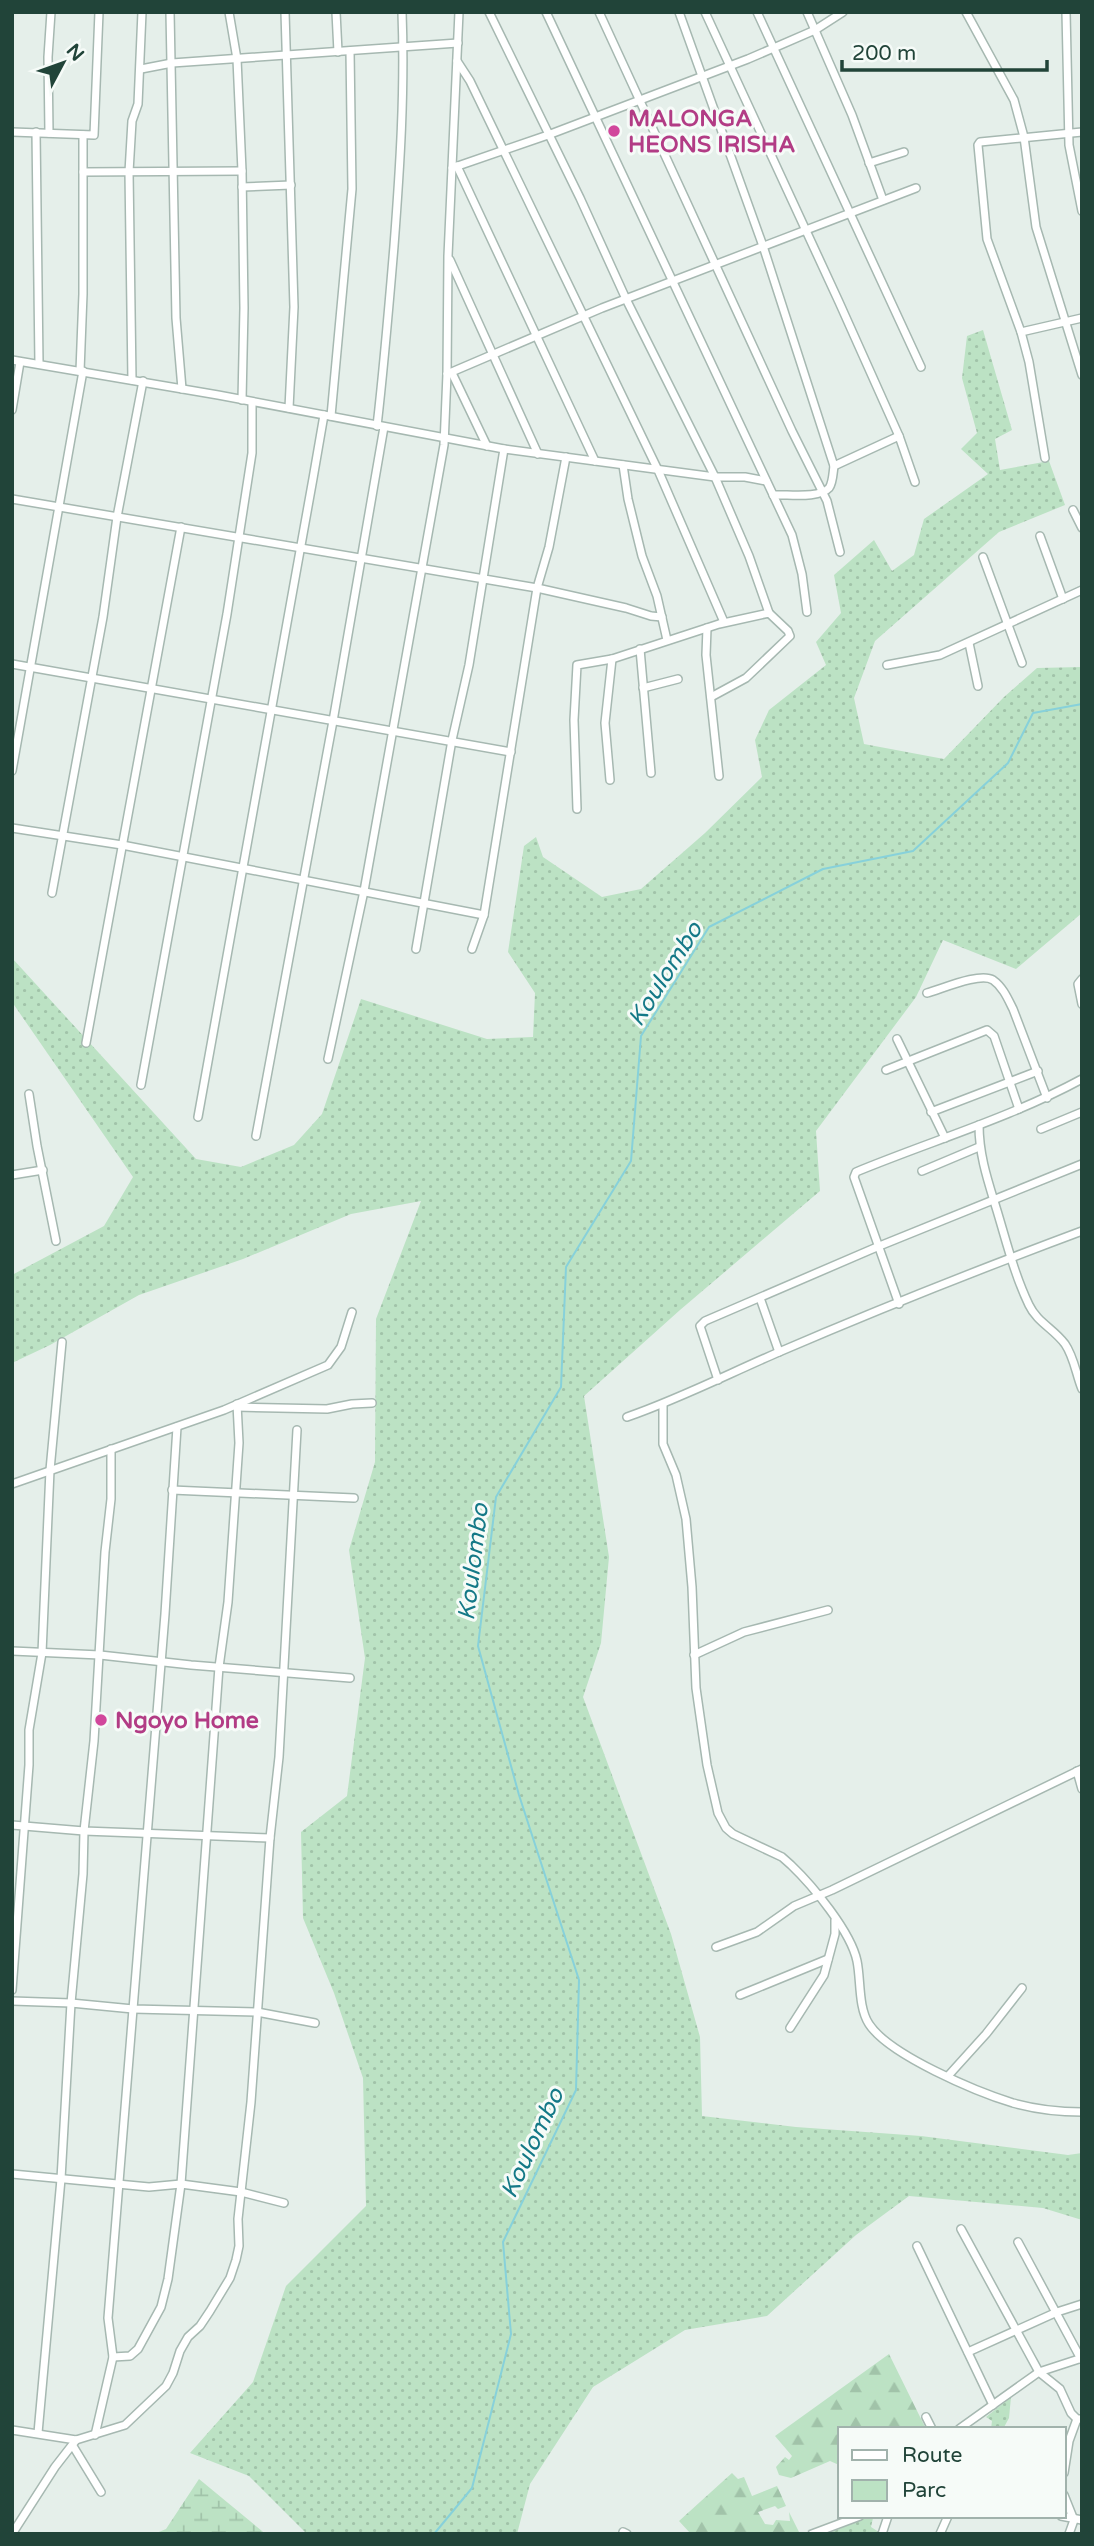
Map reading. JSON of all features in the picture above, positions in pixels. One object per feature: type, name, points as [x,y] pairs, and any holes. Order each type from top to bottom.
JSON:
[{"type":"street","points":[[49,133],[48,57],[51,12]]},
{"type":"street","points":[[12,132],[95,134],[99,12]]},
{"type":"street","points":[[132,380],[130,134],[138,104],[142,12]]},
{"type":"street","points":[[170,12],[176,318],[182,389]]},
{"type":"street","points":[[229,12],[237,59],[242,171],[242,400]]},
{"type":"street","points":[[285,12],[294,307],[289,408]]},
{"type":"street","points":[[336,12],[338,52]]},
{"type":"street","points":[[256,1136],[333,721],[380,427],[402,147],[402,12]]},
{"type":"street","points":[[328,1059],[364,891],[444,439],[450,374],[448,256],[455,167],[459,12]]},
{"type":"street","points":[[489,12],[626,299],[715,477],[749,556],[769,613],[790,636],[746,678],[711,696]]},
{"type":"street","points":[[546,12],[792,535],[802,574],[807,612]]},
{"type":"street","points":[[599,12],[832,513],[840,552]]},
{"type":"street","points":[[678,12],[763,246],[834,466],[831,485],[822,492],[773,495]]},
{"type":"street","points":[[705,12],[899,436],[915,482]]},
{"type":"street","points":[[757,12],[921,367]]},
{"type":"street","points":[[807,12],[883,200]]},
{"type":"street","points":[[455,167],[595,118],[729,66],[815,30],[843,12]]},
{"type":"street","points":[[966,12],[1014,100],[1024,137],[1036,227],[1082,375]]},
{"type":"street","points":[[1066,12],[1068,132],[1082,211]]},
{"type":"street","points":[[141,69],[172,63],[458,43]]},
{"type":"street","points":[[198,1117],[241,868],[327,415],[352,188],[350,51]]},
{"type":"street","points":[[457,60],[470,81],[658,470],[724,622]]},
{"type":"street","points":[[36,132],[39,365]]},
{"type":"street","points":[[1045,458],[1034,384],[1021,332],[987,239],[978,145],[980,142],[1082,132]]},
{"type":"street","points":[[12,771],[81,371],[83,135]]},
{"type":"street","points":[[869,163],[904,152]]},
{"type":"street","points":[[455,167],[595,461]]},
{"type":"street","points":[[83,172],[242,171]]},
{"type":"street","points":[[242,187],[291,185]]},
{"type":"street","points":[[450,374],[626,299],[916,188]]},
{"type":"street","points":[[448,256],[538,454]]},
{"type":"street","points":[[1021,332],[1082,318]]},
{"type":"street","points":[[12,410],[16,361],[143,381],[504,449],[715,477],[745,477],[766,481]]},
{"type":"street","points":[[450,374],[486,446]]},
{"type":"street","points":[[52,893],[143,381]]},
{"type":"street","points":[[141,1085],[212,699],[252,453],[252,402]]},
{"type":"street","points":[[834,466],[899,436]]},
{"type":"street","points":[[416,949],[452,740],[469,665],[504,449]]},
{"type":"street","points":[[472,949],[484,915],[537,588],[549,547],[566,457]]},
{"type":"street","points":[[623,465],[642,556],[657,596],[667,640]]},
{"type":"street","points":[[12,499],[537,588],[662,617]]},
{"type":"street","points":[[1073,510],[1082,528]]},
{"type":"street","points":[[86,1043],[181,527]]},
{"type":"street","points":[[1040,536],[1063,599]]},
{"type":"street","points":[[983,557],[1021,663]]},
{"type":"street","points":[[887,665],[940,656],[1082,590]]},
{"type":"street","points":[[577,809],[575,668],[580,663],[612,659],[724,622],[769,613]]},
{"type":"street","points":[[707,628],[706,655],[719,776]]},
{"type":"street","points":[[969,643],[978,686]]},
{"type":"street","points":[[640,649],[651,773]]},
{"type":"street","points":[[610,780],[605,723],[612,659]]},
{"type":"street","points":[[12,664],[511,752]]},
{"type":"street","points":[[643,688],[678,679]]},
{"type":"street","points":[[12,828],[122,845],[484,915]]},
{"type":"street","points":[[927,993],[979,977],[993,980],[999,985],[1013,1009],[1047,1098]]},
{"type":"street","points":[[1082,979],[1077,984],[1082,1004]]},
{"type":"street","points":[[886,1070],[987,1030],[994,1036],[1019,1110]]},
{"type":"street","points":[[897,1039],[944,1138]]},
{"type":"street","points":[[931,1112],[1038,1071]]},
{"type":"street","points":[[899,1304],[877,1247],[854,1174],[1019,1110],[1082,1079]]},
{"type":"street","points":[[29,1094],[56,1241]]},
{"type":"street","points":[[1041,1129],[1082,1112]]},
{"type":"street","points":[[979,1125],[979,1147],[1011,1258],[1029,1305],[1037,1317],[1064,1343],[1072,1356],[1082,1389]]},
{"type":"street","points":[[922,1171],[979,1147]]},
{"type":"street","points":[[718,1380],[701,1324],[877,1247],[1082,1164]]},
{"type":"street","points":[[12,1175],[43,1170]]},
{"type":"street","points":[[627,1417],[663,1405],[779,1352],[1082,1231]]},
{"type":"street","points":[[760,1298],[779,1352]]},
{"type":"street","points":[[12,1484],[237,1406],[328,1365],[341,1347],[352,1312]]},
{"type":"street","points":[[12,1990],[29,1765],[29,1730],[42,1653],[50,1470],[62,1342]]},
{"type":"street","points":[[237,1406],[327,1409],[372,1403]]},
{"type":"street","points":[[663,1405],[663,1444],[681,1493],[689,1544],[694,1655],[705,1753],[721,1821],[733,1834],[782,1857],[801,1875],[835,1919],[852,1946],[866,2018],[870,2026],[893,2045],[921,2064],[1015,2104],[1061,2112],[1082,2112]]},
{"type":"street","points":[[113,2357],[130,2356],[138,2349],[161,2307],[168,2279],[181,2185],[219,1667],[228,1602],[239,1443],[237,1406]]},
{"type":"street","points":[[95,2435],[113,2357],[108,2318],[177,1427]]},
{"type":"street","points":[[13,2533],[55,2467],[74,2443],[125,2425],[166,2386],[188,2337],[201,2326],[230,2278],[239,2246],[241,2192],[251,2102],[270,1838],[279,1757],[297,1430]]},
{"type":"street","points":[[38,2432],[61,2179],[84,1831],[94,1741],[105,1552],[111,1499],[111,1449]]},
{"type":"street","points":[[172,1490],[354,1498]]},
{"type":"street","points":[[694,1655],[744,1632],[828,1610]]},
{"type":"street","points":[[12,1651],[100,1655],[350,1678]]},
{"type":"street","points":[[716,1947],[757,1932],[794,1906],[1079,1770],[1082,1789]]},
{"type":"street","points":[[12,1825],[84,1831],[270,1838]]},
{"type":"street","points":[[790,2028],[824,1975],[835,1934],[835,1919]]},
{"type":"street","points":[[740,1995],[828,1959]]},
{"type":"street","points":[[948,2076],[1022,1988]]},
{"type":"street","points":[[12,2001],[133,2009],[257,2012],[315,2023]]},
{"type":"street","points":[[12,2174],[149,2187],[181,2185],[241,2192],[284,2203]]},
{"type":"street","points":[[961,2229],[1038,2372],[1060,2389],[1071,2413],[1079,2419],[1069,2441],[1066,2460]]},
{"type":"street","points":[[962,2427],[1038,2372],[1081,2358],[1018,2242]]},
{"type":"street","points":[[918,2246],[993,2405]]},
{"type":"street","points":[[968,2352],[1057,2312],[1082,2304]]},
{"type":"street","points":[[926,2417],[931,2427]]},
{"type":"street","points":[[12,2430],[38,2432],[74,2443],[102,2492]]},
{"type":"street","points":[[1066,2499],[1078,2520],[1069,2534]]},
{"type":"street","points":[[812,2534],[855,2518]]},
{"type":"street","points":[[940,2534],[947,2518]]},
{"type":"green space","points":[[983,330],[1012,430],[995,439],[1000,470],[1049,461],[1065,505],[999,532],[875,641],[854,698],[864,744],[944,759],[1004,697],[1037,668],[1082,667],[1082,913],[1016,969],[943,940],[916,997],[816,1131],[820,1191],[584,1396],[609,1557],[601,1643],[583,1697],[671,1934],[700,2037],[702,2116],[796,2127],[921,2136],[1068,2155],[1082,2153],[1082,2220],[1043,2208],[909,2196],[856,2235],[767,2316],[685,2330],[593,2387],[530,2484],[517,2534],[307,2534],[249,2476],[190,2453],[253,2382],[286,2286],[366,2206],[363,2078],[334,1993],[303,1918],[301,1832],[347,1796],[365,1658],[349,1550],[375,1462],[376,1319],[421,1201],[351,1214],[243,1259],[139,1295],[12,1363],[12,1275],[104,1226],[133,1177],[12,1002],[12,958],[196,1159],[241,1167],[294,1145],[322,1114],[361,999],[487,1039],[533,1037],[535,993],[508,952],[524,846],[536,837],[543,857],[602,897],[641,889],[705,833],[762,777],[755,740],[769,710],[826,665],[816,642],[841,613],[834,575],[874,540],[892,571],[914,555],[924,519],[988,474],[961,449],[977,433],[962,378],[967,336]]},
{"type":"green space","points":[[889,2354],[925,2427],[838,2427],[838,2465],[830,2461],[791,2478],[779,2475],[776,2467],[785,2457],[789,2460],[792,2456],[775,2436]]},
{"type":"green space","points":[[1011,2397],[1009,2418],[1004,2427],[991,2427],[992,2421],[986,2417]]},
{"type":"green space","points":[[732,2473],[738,2479],[744,2477],[752,2496],[777,2486],[786,2506],[778,2509],[775,2506],[758,2512],[765,2524],[773,2525],[776,2520],[790,2521],[789,2512],[800,2534],[688,2534],[690,2533],[679,2521]]},
{"type":"green space","points":[[199,2479],[265,2534],[154,2534],[166,2529]]},
{"type":"green space","points":[[865,2518],[873,2518],[871,2527],[882,2534],[827,2534]]},
{"type":"waterway","name":"Koulombo","points":[[434,2534],[472,2488],[511,2334],[503,2242],[576,2090],[579,1980],[519,1795],[478,1646],[496,1497],[561,1387],[566,1267],[631,1161],[641,1036],[709,927],[823,869],[913,851],[1008,763],[1033,713],[1082,704]]},
{"type":"place","name":"MALONGA HEONS IRISHA","points":[[614,131]]},
{"type":"place","name":"Ngoyo Home","points":[[101,1720]]}]
